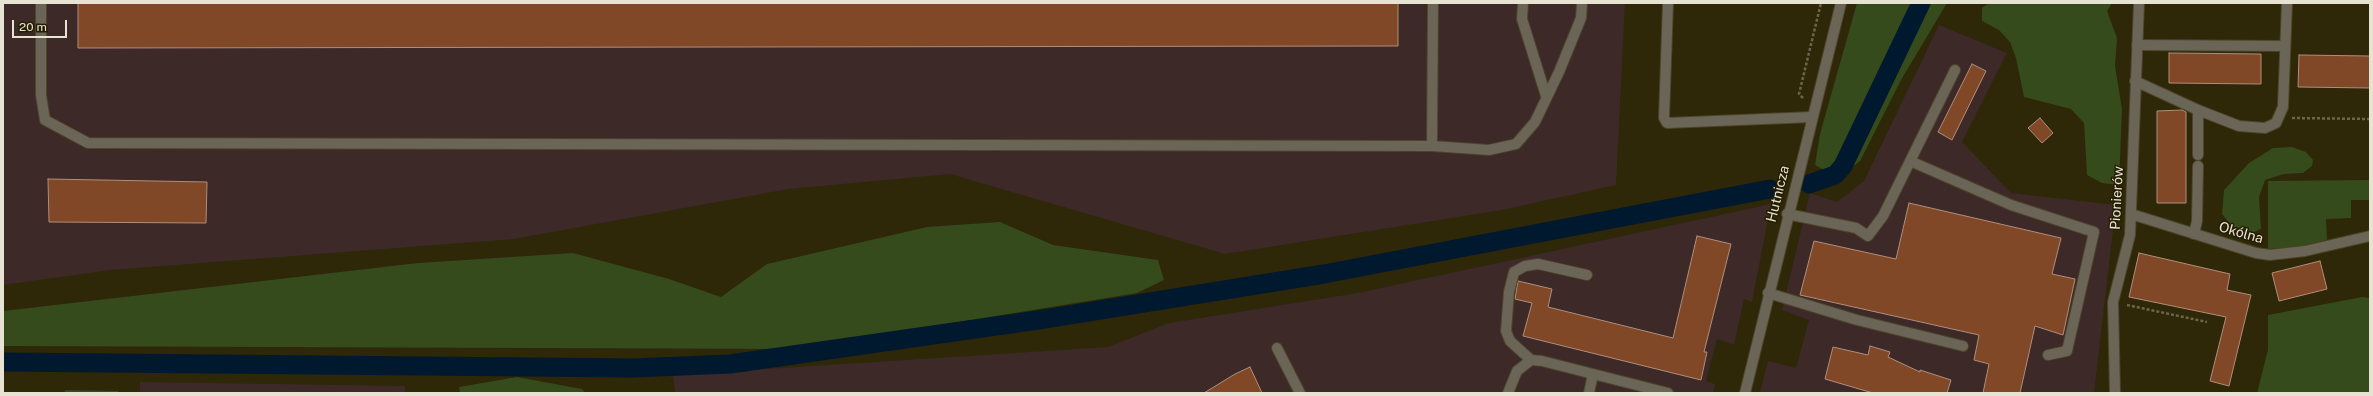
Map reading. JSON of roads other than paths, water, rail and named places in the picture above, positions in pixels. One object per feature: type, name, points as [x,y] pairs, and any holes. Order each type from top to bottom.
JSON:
[{"type":"street","points":[[41,3],[41,95],[45,120],[88,143],[1432,146],[1489,150],[1516,144],[1535,122],[1546,96],[1559,72],[1581,18],[1582,3]]},
{"type":"street","points":[[1432,146],[1433,3]]},
{"type":"street","points":[[1523,3],[1522,19],[1546,96]]},
{"type":"street","points":[[1668,3],[1664,118],[1667,123],[1813,113]]},
{"type":"street","name":"Hutnicza","points":[[1745,393],[1787,214],[1841,3]]},
{"type":"street","name":"Pionierów","points":[[2115,393],[2113,302],[2126,252],[2131,214],[2139,3]]},
{"type":"street","points":[[2135,81],[2225,123],[2257,128],[2272,126],[2280,118],[2283,107],[2287,3]]},
{"type":"street","points":[[2137,45],[2285,46]]},
{"type":"street","points":[[1787,214],[1856,228],[1868,236],[1883,216],[1955,70]]},
{"type":"street","points":[[2198,110],[2198,155]]},
{"type":"street","points":[[1910,161],[2011,205],[2094,232],[2067,351],[2048,355]]},
{"type":"street","points":[[2194,234],[2197,220],[2198,166]]},
{"type":"street","name":"Okólna","points":[[2131,214],[2256,253],[2270,255],[2305,251],[2370,236]]},
{"type":"street","points":[[1588,275],[1538,264],[1525,266],[1514,272],[1506,310],[1506,331],[1510,342],[1531,360],[1542,361],[1668,393]]},
{"type":"street","points":[[1768,293],[1857,320],[1963,346]]},
{"type":"street","points":[[1277,348],[1300,393]]},
{"type":"street","points":[[1508,393],[1517,371],[1531,360]]},
{"type":"street","points":[[1589,393],[1593,374]]},
{"type":"waterway","points":[[1809,184],[1835,175],[1843,166],[1921,3]]},
{"type":"waterway","points":[[3,362],[633,368],[730,364],[1038,320],[1324,274],[1770,189]]}]
